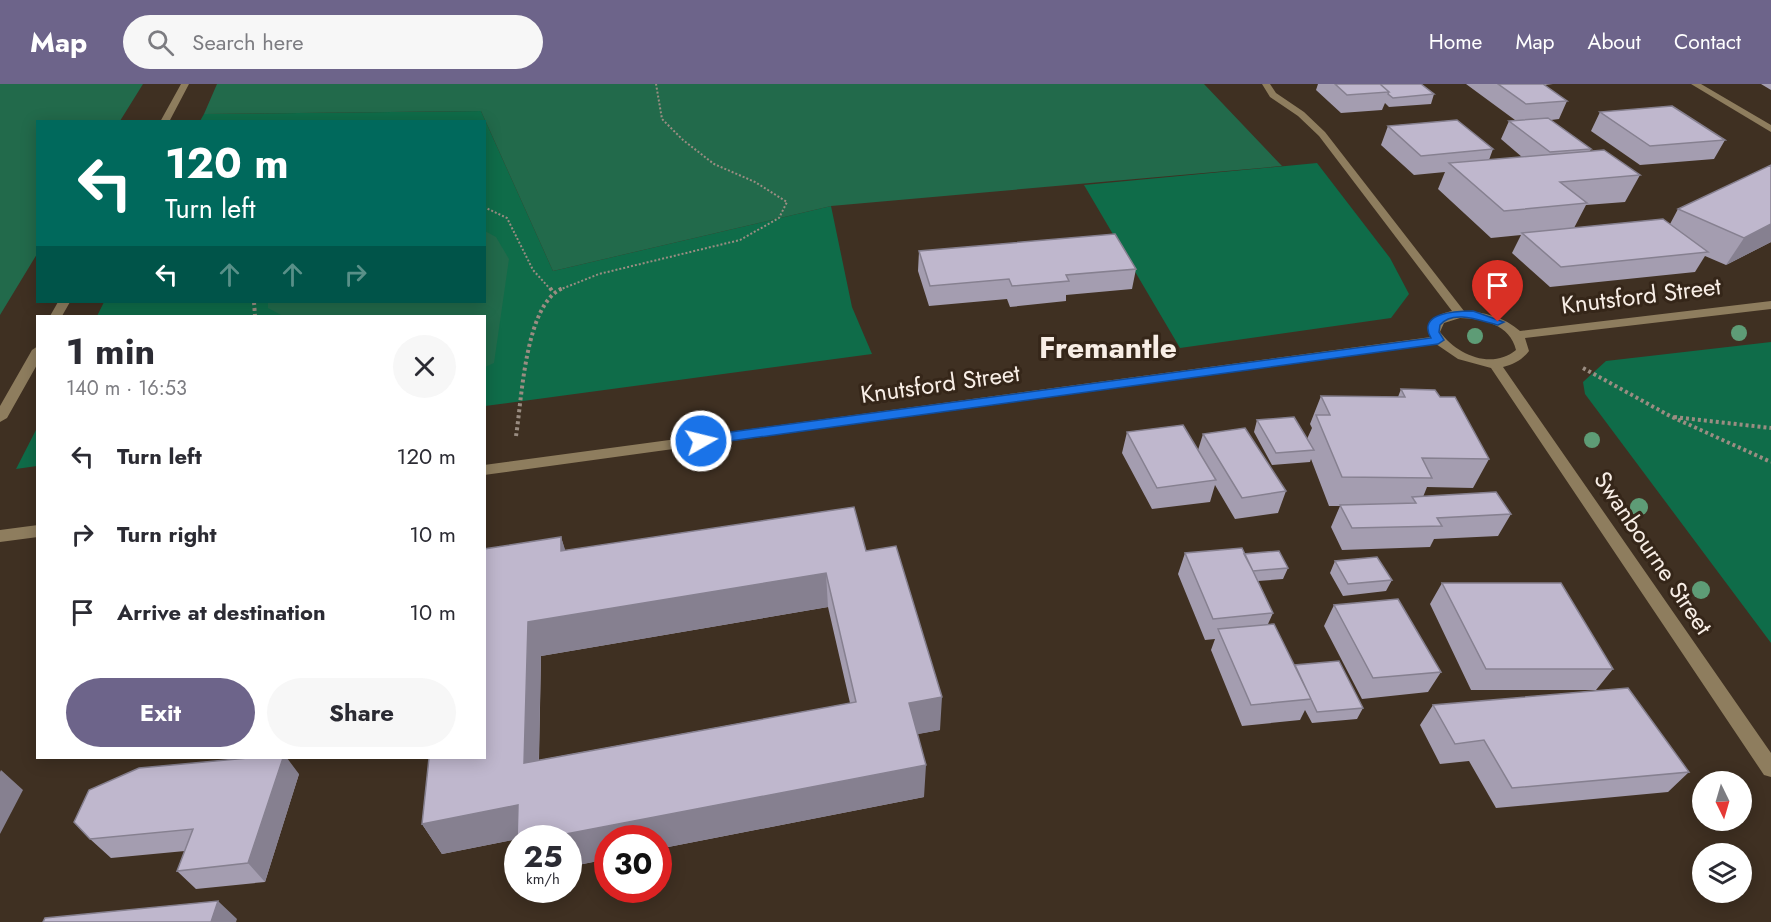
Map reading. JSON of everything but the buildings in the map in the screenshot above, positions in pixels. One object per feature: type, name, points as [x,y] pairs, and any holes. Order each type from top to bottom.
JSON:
[{"type":"street","points":[[165,120],[185,84]]},
{"type":"street","points":[[1266,84],[1274,95],[1301,114],[1322,134],[1460,314]]},
{"type":"street","points":[[1695,84],[1771,129]]},
{"type":"street","name":"Knutsford Street","points":[[1517,335],[1771,305]]},
{"type":"street","points":[[1460,314],[1485,317],[1509,328],[1522,343],[1523,351],[1518,358],[1494,363],[1468,359],[1455,354],[1438,340],[1434,332],[1434,325],[1439,319],[1448,315],[1460,314]]},
{"type":"street","name":"Knutsford Street","points":[[486,470],[1438,340]]},
{"type":"street","points":[[0,418],[36,354]]},
{"type":"street","name":"Swanbourne Street","points":[[1494,363],[1771,770]]},
{"type":"street","points":[[0,536],[36,531]]},
{"type":"path","points":[[511,466],[533,326],[553,292],[599,274],[740,240],[779,218],[787,202],[754,182],[714,164],[683,140],[662,119],[656,84]]},
{"type":"path","points":[[486,208],[507,219],[533,270],[553,292]]},
{"type":"path","points":[[1582,368],[1670,416],[1771,462]]},
{"type":"path","points":[[1670,416],[1771,428]]},
{"type":"green space","points":[[0,84],[143,84],[121,120],[36,120],[36,256],[0,315]]},
{"type":"green space","points":[[217,84],[1204,84],[1282,166],[831,206],[553,271],[481,111],[204,114]]},
{"type":"green space","points":[[481,111],[485,120],[201,120],[204,114]]},
{"type":"green space","points":[[486,122],[553,271],[831,206],[852,307],[872,354],[486,406],[486,315],[98,315],[104,303],[486,303]]},
{"type":"green space","points":[[1317,163],[1390,258],[1409,294],[1391,318],[1180,348],[1084,185]]},
{"type":"green space","points":[[486,232],[496,237],[509,259],[494,363],[486,367],[486,315],[281,315],[268,308],[268,303],[486,303]]},
{"type":"green space","points":[[1771,342],[1771,643],[1585,394],[1583,382],[1606,361]]},
{"type":"green space","points":[[36,430],[36,466],[16,469]]},
{"type":"district","name":"Fremantle","points":[[1108,348]]},
{"type":"route","points":[[701,441],[1438,340],[1434,332],[1434,325],[1439,319],[1448,315],[1473,314],[1498,322]]}]
